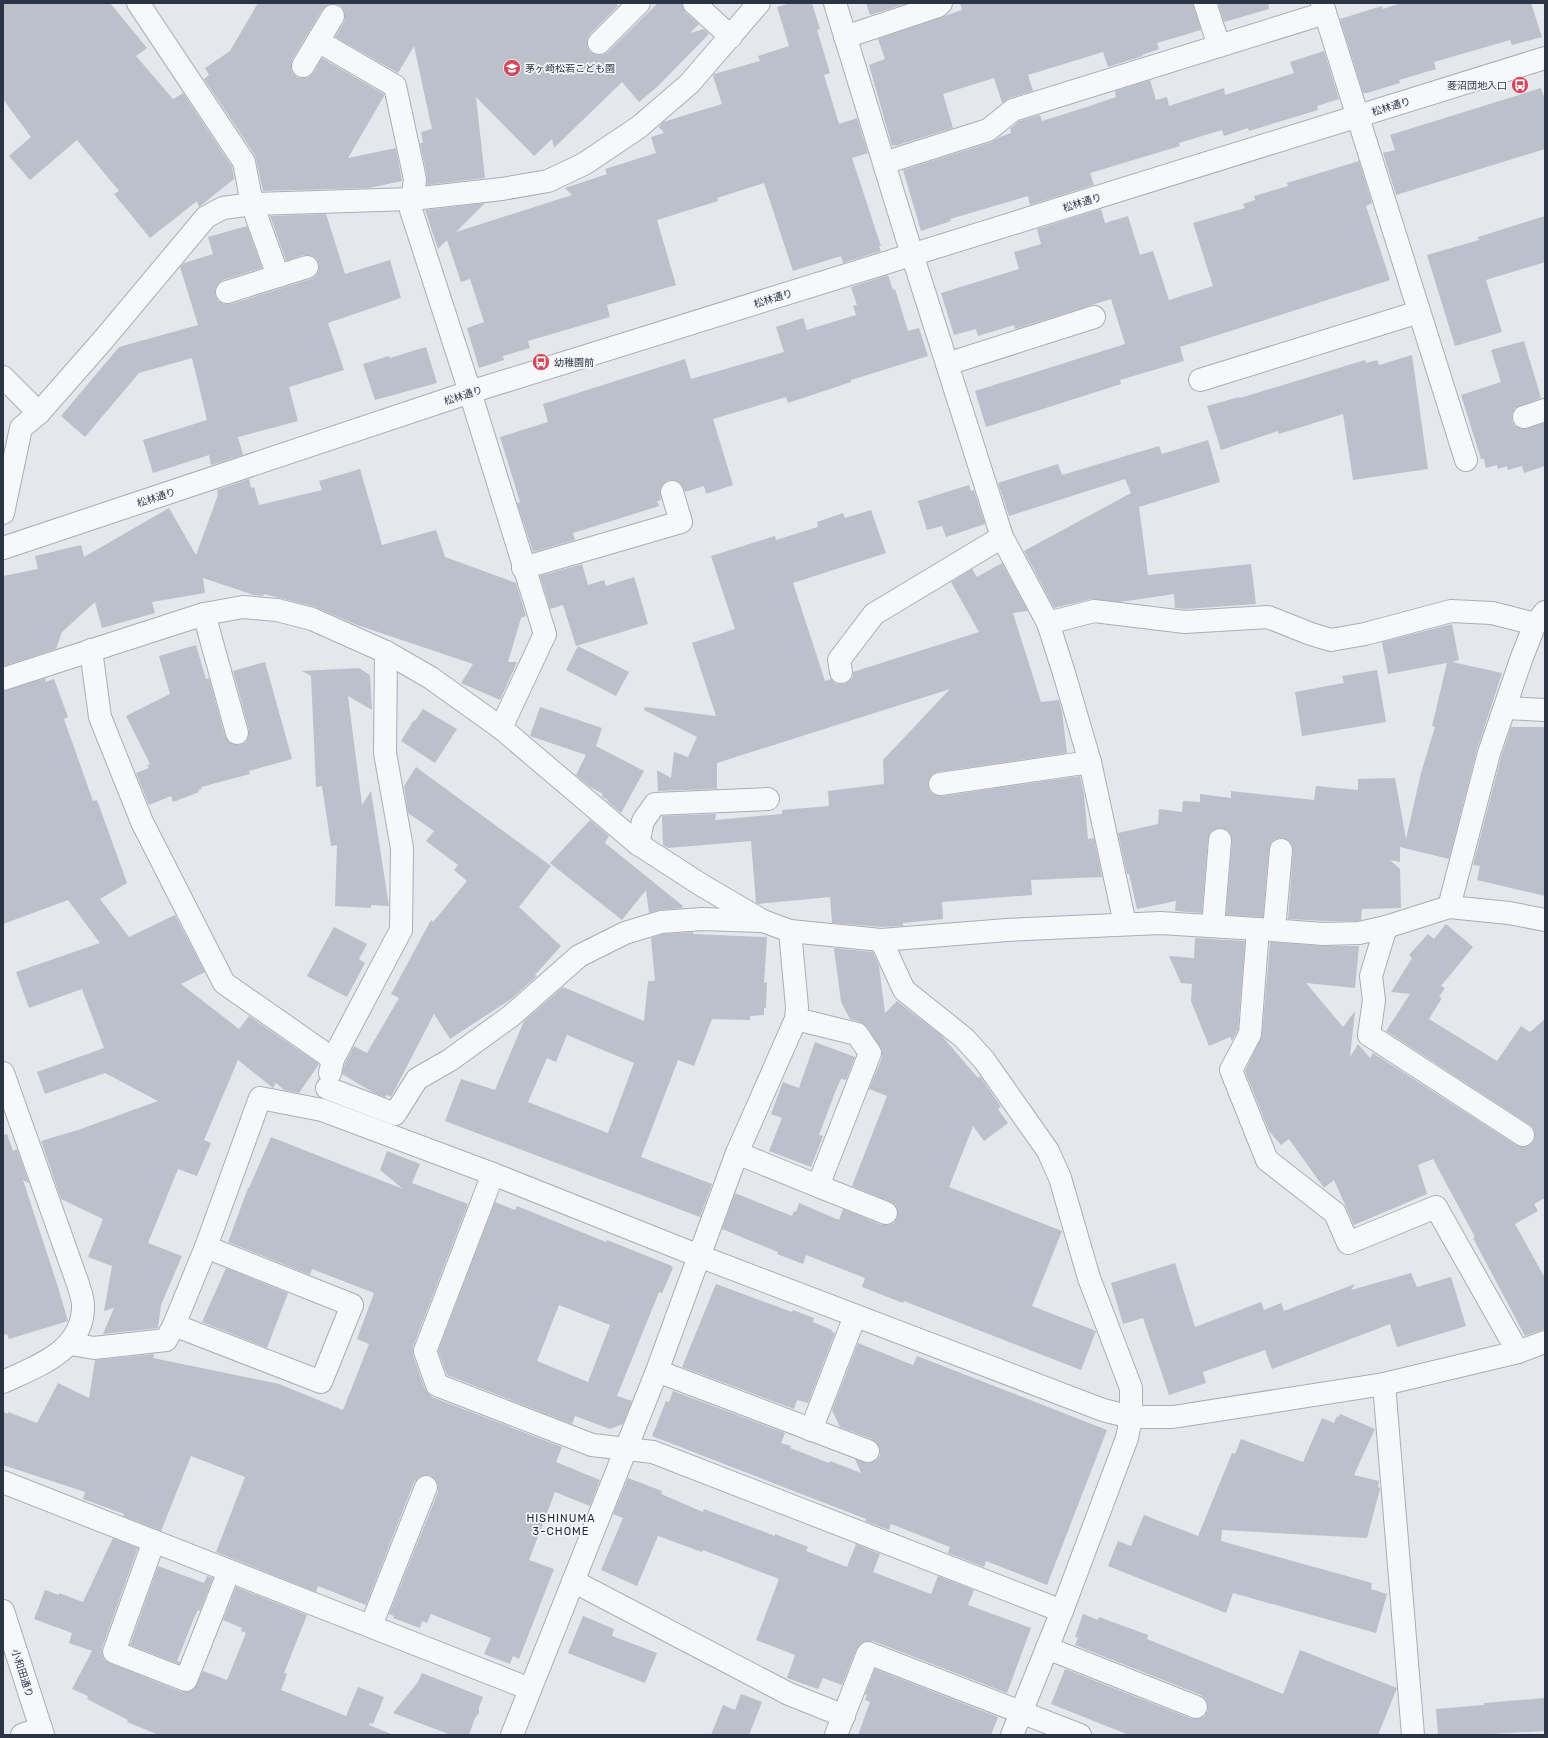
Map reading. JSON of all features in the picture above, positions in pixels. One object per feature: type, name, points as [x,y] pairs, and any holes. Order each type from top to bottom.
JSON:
[{"type":"street","points":[[138,3],[244,162],[252,204],[278,276]]},
{"type":"street","points":[[599,43],[638,3]]},
{"type":"street","points":[[694,3],[731,37]]},
{"type":"street","points":[[3,513],[20,428],[39,413],[104,340],[206,217],[222,208],[252,204],[412,199],[502,189],[548,181],[584,164],[639,127],[684,89],[731,37],[759,3]]},
{"type":"street","points":[[835,3],[912,255],[1002,537],[1048,623],[1064,673],[1090,762],[1125,924]]},
{"type":"street","points":[[845,37],[938,6],[941,3]]},
{"type":"street","points":[[1205,3],[1219,46]]},
{"type":"street","points":[[884,163],[988,130],[1013,110],[1219,46],[1324,8],[1466,460]]},
{"type":"street","points":[[303,66],[333,16]]},
{"type":"street","points":[[318,41],[395,86],[415,179],[411,210],[470,392],[523,568],[545,634],[501,728]]},
{"type":"street","name":"松林通り","points":[[3,548],[470,392],[1545,58]]},
{"type":"street","points":[[227,292],[307,267]]},
{"type":"street","points":[[1200,380],[1420,312]]},
{"type":"street","points":[[947,364],[1094,317]]},
{"type":"street","points":[[3,378],[39,413]]},
{"type":"street","points":[[1524,417],[1545,410]]},
{"type":"street","points":[[523,568],[681,522],[672,492]]},
{"type":"street","points":[[842,672],[839,660],[874,614],[1002,537]]},
{"type":"street","points":[[3,678],[204,614],[243,607],[277,610],[312,619],[386,652],[431,678],[501,728],[638,844],[703,886],[763,921],[790,931],[881,940],[1007,930],[1160,923],[1324,934],[1358,933],[1386,927],[1449,908],[1509,913],[1545,920]]},
{"type":"street","points":[[1048,623],[1094,611],[1185,622],[1268,616],[1311,634],[1331,640],[1365,634],[1451,611],[1492,613],[1540,618],[1522,657],[1489,753],[1449,908]]},
{"type":"street","points":[[204,614],[237,733]]},
{"type":"street","points":[[91,650],[100,717],[142,822],[224,983],[333,1059]]},
{"type":"street","points":[[322,1110],[333,1059],[401,930],[402,848],[385,753],[386,652]]},
{"type":"street","points":[[1505,708],[1545,710]]},
{"type":"street","points":[[940,784],[1090,762]]},
{"type":"street","points":[[638,844],[643,821],[655,804],[768,799]]},
{"type":"street","points":[[1212,926],[1220,840]]},
{"type":"street","points":[[1280,850],[1250,1034],[1231,1070],[1267,1160],[1335,1213],[1348,1243],[1436,1207],[1518,1352]]},
{"type":"street","points":[[327,1088],[395,1114],[417,1079],[450,1060],[511,1016],[579,956],[625,933],[661,922],[702,919],[763,921]]},
{"type":"street","points":[[1386,927],[1371,976],[1374,1000],[1368,1035],[1522,1135]]},
{"type":"street","points":[[512,1735],[657,1371],[737,1153],[796,1019],[797,1007],[790,931]]},
{"type":"street","points":[[881,940],[904,990],[964,1038],[984,1060],[1048,1151],[1060,1178],[1089,1278],[1131,1388],[1131,1416],[1127,1438],[1048,1648],[1012,1735]]},
{"type":"street","points":[[796,1019],[857,1034],[870,1053],[818,1186]]},
{"type":"street","points":[[3,1073],[78,1284],[83,1305],[80,1325],[71,1344],[48,1361],[3,1382]]},
{"type":"street","points":[[71,1344],[94,1348],[166,1340],[174,1325],[206,1247],[260,1098],[322,1110],[493,1174],[699,1256],[1103,1410],[1131,1416],[1173,1417],[1384,1384],[1518,1352],[1545,1342]]},
{"type":"street","points":[[737,1153],[886,1214]]},
{"type":"street","points":[[493,1174],[425,1351],[437,1385],[592,1445],[653,1452],[1062,1611]]},
{"type":"street","points":[[174,1325],[321,1382],[352,1305],[206,1247]]},
{"type":"street","points":[[811,1430],[855,1316]]},
{"type":"street","points":[[657,1371],[868,1451]]},
{"type":"street","points":[[1384,1384],[1413,1735]]},
{"type":"street","points":[[3,1482],[530,1689]]},
{"type":"street","points":[[371,1626],[426,1487]]},
{"type":"street","points":[[154,1541],[114,1652],[186,1680],[229,1571]]},
{"type":"street","points":[[573,1580],[789,1694],[840,1725],[868,1653],[1080,1735]]},
{"type":"street","name":"小和田通り","points":[[3,1611],[36,1733]]},
{"type":"street","points":[[1048,1648],[1196,1707]]},
{"type":"building","points":[[3,3],[110,3],[147,48],[136,56],[173,99],[183,93],[232,167],[234,179],[199,207],[197,201],[150,238],[114,194],[119,191],[77,140],[30,180],[9,156],[31,137],[3,99]]},
{"type":"building","points":[[258,3],[616,3],[618,6],[590,34],[587,39],[587,46],[590,52],[596,55],[603,55],[608,52],[658,3],[682,3],[685,12],[699,24],[690,33],[704,29],[709,34],[657,87],[639,102],[622,82],[554,148],[552,139],[534,156],[476,97],[485,178],[427,185],[427,176],[420,143],[423,143],[421,132],[432,129],[414,46],[398,73],[335,37],[344,22],[344,10],[339,5],[327,5],[322,10],[292,60],[292,72],[297,77],[309,77],[314,72],[322,58],[384,94],[348,158],[396,148],[402,181],[369,188],[263,191],[255,155],[204,79],[209,75],[205,68],[230,51]]},
{"type":"building","points":[[791,3],[812,3],[820,29],[817,30],[830,73],[824,75],[839,124],[857,118],[868,153],[852,158],[881,246],[879,246],[881,251],[843,263],[841,256],[793,271],[764,183],[717,198],[718,201],[657,220],[676,285],[607,305],[610,317],[528,341],[530,348],[503,356],[504,360],[479,368],[467,328],[484,322],[470,279],[461,282],[447,240],[438,249],[425,210],[485,203],[456,232],[572,195],[565,188],[607,174],[605,169],[656,153],[651,137],[664,133],[659,127],[663,122],[722,104],[713,76],[714,74],[760,61],[758,56],[789,46],[777,7]]},
{"type":"building","points":[[866,3],[905,3],[905,4],[870,15]]},
{"type":"building","points":[[960,3],[1193,3],[1201,30],[1157,43],[1159,49],[1142,55],[1143,56],[1108,67],[1103,52],[1028,75],[1033,91],[1009,98],[1002,103],[994,78],[943,94],[953,128],[892,146],[869,65],[885,59],[878,39],[962,10]]},
{"type":"building","points":[[1218,3],[1268,3],[1269,9],[1224,22]]},
{"type":"building","points":[[1401,3],[1531,3],[1542,37],[1512,45],[1510,40],[1434,62],[1436,69],[1399,80],[1400,83],[1363,93],[1340,19],[1382,6],[1383,9]]},
{"type":"building","points":[[1324,51],[1339,99],[1317,106],[1318,110],[1249,131],[1248,128],[1224,136],[1222,130],[1179,143],[1180,146],[1090,173],[1094,185],[1030,205],[1028,196],[950,219],[951,221],[921,231],[903,170],[992,142],[1011,133],[1010,129],[1019,121],[1040,115],[1042,121],[1090,106],[1116,97],[1115,91],[1150,80],[1156,100],[1167,97],[1169,106],[1224,88],[1225,95],[1294,73],[1290,62]]},
{"type":"building","points":[[1541,88],[1545,100],[1545,149],[1396,195],[1383,153],[1395,150],[1390,135]]},
{"type":"building","points":[[1359,161],[1372,203],[1366,206],[1390,280],[1180,347],[1184,361],[1120,380],[1121,384],[986,427],[975,391],[1125,344],[1111,299],[1015,329],[1014,325],[978,336],[976,329],[954,335],[941,293],[1019,269],[1014,252],[1041,244],[1037,229],[1101,209],[1105,223],[1128,216],[1140,255],[1153,251],[1169,300],[1213,286],[1193,223],[1245,208],[1243,204],[1255,200],[1254,196],[1288,186],[1287,183]]},
{"type":"building","points":[[326,214],[345,274],[390,260],[401,298],[328,323],[344,370],[289,387],[298,421],[238,437],[243,455],[211,465],[209,455],[153,473],[143,440],[207,420],[192,358],[139,373],[85,437],[61,416],[119,347],[198,325],[180,267],[184,263],[213,254],[208,237],[247,226],[262,268],[223,280],[218,284],[215,290],[215,295],[218,301],[224,304],[231,304],[311,279],[316,276],[319,270],[319,264],[316,258],[310,255],[303,255],[286,261],[270,216]]},
{"type":"building","points":[[1545,216],[1545,262],[1486,280],[1502,332],[1455,346],[1427,255],[1479,240],[1478,237]]},
{"type":"building","points":[[888,275],[893,290],[895,289],[908,331],[919,328],[928,356],[851,380],[851,382],[788,403],[786,397],[713,419],[733,485],[706,494],[704,486],[685,492],[680,483],[674,480],[668,480],[660,489],[661,500],[657,501],[659,506],[573,533],[575,540],[533,552],[517,503],[520,502],[500,437],[548,422],[543,404],[685,359],[691,379],[784,352],[776,327],[803,318],[807,330],[856,315],[853,306],[857,305],[851,287]]},
{"type":"building","points":[[1524,341],[1541,398],[1515,408],[1512,414],[1512,421],[1515,426],[1522,429],[1545,423],[1545,466],[1524,473],[1522,466],[1508,470],[1507,466],[1498,469],[1497,465],[1486,468],[1484,459],[1481,459],[1461,395],[1501,382],[1491,350]]},
{"type":"building","points":[[426,347],[437,383],[375,400],[363,364],[389,356],[390,358]]},
{"type":"building","points":[[1412,355],[1428,469],[1353,480],[1343,414],[1279,434],[1278,431],[1221,450],[1207,406],[1239,397],[1240,398],[1365,360],[1366,363],[1377,360],[1379,365]]},
{"type":"building","points":[[1208,440],[1220,482],[1139,507],[1148,575],[1251,564],[1256,604],[1185,609],[1175,608],[1174,594],[1120,602],[1091,599],[1054,608],[1024,551],[1131,493],[1125,479],[1009,516],[998,483],[1058,464],[1062,475],[1159,446],[1162,454]]},
{"type":"building","points":[[360,469],[382,545],[436,530],[445,557],[516,583],[526,616],[521,618],[508,662],[517,662],[500,700],[461,683],[473,664],[357,625],[315,607],[264,594],[263,596],[254,595],[203,578],[205,593],[152,602],[155,613],[102,628],[95,602],[62,632],[56,649],[3,666],[3,576],[38,569],[35,556],[81,545],[84,557],[169,508],[196,555],[218,495],[217,490],[249,479],[251,488],[254,487],[259,505],[322,490],[319,481]]},
{"type":"building","points":[[969,485],[971,491],[974,490],[985,524],[946,537],[942,526],[927,530],[918,501]]},
{"type":"building","points":[[871,510],[886,553],[793,583],[825,681],[831,679],[836,684],[843,684],[853,677],[853,672],[979,632],[951,582],[972,569],[977,577],[1002,563],[1028,611],[1013,613],[1041,702],[1059,700],[1067,753],[938,772],[933,774],[929,779],[928,786],[930,792],[935,795],[942,796],[1080,776],[1084,795],[1088,839],[1094,838],[1102,877],[1031,880],[1032,895],[942,902],[943,919],[903,923],[903,926],[881,927],[832,923],[830,897],[756,903],[751,841],[668,848],[663,845],[662,816],[716,814],[715,820],[782,814],[782,810],[829,806],[828,791],[884,784],[883,760],[950,689],[717,763],[717,789],[658,791],[657,770],[671,778],[674,752],[688,757],[697,737],[644,710],[645,707],[716,716],[692,643],[735,629],[711,556],[775,536],[776,540],[818,527],[817,522],[843,513],[845,518]]},
{"type":"building","points":[[582,564],[588,585],[604,580],[606,586],[634,577],[648,624],[576,646],[563,605],[550,609],[540,576]]},
{"type":"building","points":[[1452,624],[1459,660],[1452,662],[1502,673],[1477,750],[1449,859],[1400,847],[1400,862],[1390,860],[1400,869],[1401,908],[1362,909],[1361,920],[1357,921],[1288,919],[1293,851],[1292,845],[1288,840],[1282,838],[1275,839],[1271,843],[1269,849],[1263,917],[1226,915],[1232,841],[1231,835],[1227,830],[1221,828],[1215,829],[1210,833],[1208,839],[1202,913],[1175,911],[1176,901],[1137,909],[1129,874],[1127,874],[1118,833],[1158,824],[1159,809],[1182,812],[1183,801],[1200,802],[1200,794],[1231,798],[1231,791],[1314,800],[1316,786],[1358,790],[1358,779],[1395,778],[1406,839],[1421,773],[1435,727],[1432,726],[1447,663],[1388,674],[1382,642]]},
{"type":"building","points":[[196,645],[206,679],[209,678],[225,736],[229,742],[234,745],[240,745],[246,742],[249,736],[249,730],[233,671],[265,662],[292,759],[249,771],[250,774],[201,787],[202,789],[198,790],[199,792],[173,802],[171,796],[149,805],[136,773],[149,768],[147,765],[150,764],[126,716],[170,694],[159,656]]},
{"type":"building","points":[[578,646],[629,672],[616,696],[566,670]]},
{"type":"building","points":[[359,668],[370,675],[372,710],[348,696],[362,805],[371,791],[389,906],[371,905],[371,908],[335,906],[337,845],[331,846],[322,786],[316,787],[311,676],[302,671]]},
{"type":"building","points":[[1377,670],[1386,722],[1302,736],[1295,692],[1344,683],[1342,676]]},
{"type":"building","points":[[46,678],[45,682],[54,679],[68,717],[64,719],[93,801],[97,800],[127,883],[100,899],[129,937],[175,915],[205,972],[181,984],[239,1029],[249,1016],[319,1064],[299,1093],[284,1090],[276,1083],[273,1088],[238,1060],[204,1140],[211,1143],[197,1176],[178,1169],[148,1243],[182,1256],[161,1305],[158,1328],[103,1334],[114,1308],[104,1311],[112,1266],[88,1257],[103,1219],[61,1199],[41,1141],[78,1130],[158,1101],[105,1073],[45,1094],[37,1072],[104,1048],[82,989],[29,1008],[16,972],[100,943],[68,900],[3,924],[3,691]]},
{"type":"building","points":[[540,707],[602,728],[596,746],[644,771],[621,813],[607,801],[608,800],[602,797],[603,794],[590,787],[576,775],[586,755],[530,736]]},
{"type":"building","points":[[423,709],[457,729],[435,763],[401,741]]},
{"type":"building","points":[[1511,727],[1545,727],[1545,896],[1477,880],[1480,866],[1473,865],[1501,757]]},
{"type":"building","points":[[416,767],[551,866],[519,907],[561,946],[535,975],[537,976],[511,999],[450,1039],[434,1014],[391,1097],[387,1095],[385,1097],[374,1093],[342,1074],[345,1063],[354,1046],[367,1053],[399,998],[391,994],[431,920],[433,922],[467,881],[454,870],[458,865],[426,841],[434,831],[408,813],[404,786]]},
{"type":"building","points":[[590,820],[609,836],[605,843],[683,906],[682,908],[660,910],[649,913],[646,890],[622,920],[550,863]]},
{"type":"building","points":[[1446,924],[1473,947],[1441,986],[1445,988],[1439,997],[1442,998],[1429,1019],[1497,1061],[1521,1026],[1530,1032],[1545,1019],[1545,1198],[1534,1204],[1538,1211],[1515,1224],[1545,1278],[1545,1329],[1525,1336],[1473,1238],[1475,1237],[1433,1159],[1418,1165],[1427,1194],[1354,1225],[1334,1180],[1324,1188],[1289,1139],[1281,1145],[1269,1131],[1245,1071],[1262,1035],[1270,942],[1323,946],[1359,946],[1355,988],[1306,983],[1343,1027],[1355,1011],[1350,1057],[1358,1044],[1370,1058],[1373,1053],[1516,1145],[1523,1147],[1529,1146],[1534,1141],[1535,1135],[1534,1129],[1530,1125],[1386,1031],[1410,994],[1391,992],[1412,958],[1409,955],[1428,934],[1434,939]]},
{"type":"building","points":[[334,927],[367,944],[359,959],[365,963],[347,997],[307,976]]},
{"type":"building","points":[[693,932],[693,934],[767,937],[764,983],[767,982],[766,1008],[764,1008],[764,1015],[750,1016],[750,1020],[712,1019],[694,1066],[678,1060],[641,1157],[712,1184],[700,1217],[445,1121],[461,1079],[495,1090],[524,1021],[563,987],[644,1021],[648,981],[655,981],[651,938],[663,934]],"holes":[[[567,1035],[634,1063],[608,1133],[528,1102],[547,1058],[556,1062]]]},
{"type":"building","points":[[1195,938],[1245,941],[1238,1030],[1232,1041],[1230,1037],[1209,1046],[1191,1001],[1192,984],[1181,983],[1169,956],[1194,958]]},
{"type":"building","points":[[834,948],[873,952],[879,966],[885,1013],[897,1001],[941,1035],[978,1078],[980,1076],[1001,1107],[998,1109],[1008,1123],[984,1141],[973,1126],[949,1187],[1062,1231],[1032,1306],[1096,1331],[1081,1370],[904,1301],[903,1303],[862,1287],[865,1278],[806,1255],[803,1264],[722,1229],[735,1193],[792,1216],[794,1211],[796,1212],[799,1203],[839,1220],[843,1209],[882,1225],[894,1223],[897,1218],[898,1211],[896,1205],[852,1186],[887,1096],[869,1089],[882,1058],[882,1051],[867,1027],[860,1022],[850,1019],[841,1002]]},
{"type":"building","points":[[815,1042],[855,1057],[846,1080],[841,1079],[836,1090],[819,1135],[823,1136],[811,1167],[769,1151],[782,1118],[771,1114],[783,1082],[799,1088]]},
{"type":"building","points":[[7,1134],[13,1151],[17,1149],[29,1183],[23,1180],[68,1321],[9,1339],[7,1334],[3,1335],[3,1135]]},
{"type":"building","points":[[271,1137],[403,1189],[380,1170],[387,1151],[420,1164],[412,1183],[468,1204],[413,1347],[413,1355],[425,1389],[432,1397],[562,1447],[556,1462],[600,1480],[590,1506],[555,1492],[529,1560],[554,1569],[519,1659],[513,1656],[510,1664],[484,1654],[491,1638],[431,1614],[427,1623],[422,1621],[420,1628],[393,1618],[394,1616],[389,1614],[438,1492],[436,1480],[430,1475],[419,1477],[414,1482],[366,1605],[318,1586],[316,1592],[216,1552],[245,1477],[191,1456],[161,1531],[123,1516],[124,1514],[83,1499],[85,1492],[3,1465],[3,1412],[8,1414],[8,1412],[37,1423],[58,1383],[89,1398],[95,1360],[154,1354],[153,1358],[279,1384],[343,1410],[369,1344],[357,1339],[374,1293],[312,1269],[310,1275],[228,1242],[248,1188]]},
{"type":"building","points":[[495,1202],[515,1210],[517,1206],[606,1242],[607,1240],[672,1266],[671,1267],[673,1268],[662,1293],[659,1292],[617,1396],[632,1401],[623,1424],[610,1429],[575,1416],[572,1424],[447,1375],[438,1351]],"holes":[[[559,1305],[610,1325],[588,1382],[537,1361]]]},
{"type":"building","points":[[1175,1263],[1195,1327],[1261,1302],[1264,1310],[1281,1303],[1284,1311],[1355,1284],[1351,1290],[1411,1273],[1417,1287],[1451,1277],[1466,1326],[1397,1347],[1390,1324],[1272,1369],[1265,1350],[1203,1372],[1206,1383],[1169,1395],[1143,1318],[1123,1324],[1111,1283]]},
{"type":"building","points":[[226,1268],[288,1293],[267,1348],[202,1322]]},
{"type":"building","points":[[716,1284],[792,1312],[793,1310],[814,1318],[813,1322],[832,1330],[831,1331],[835,1333],[808,1403],[797,1400],[794,1409],[682,1367]]},
{"type":"building","points":[[858,1343],[913,1365],[917,1356],[1107,1430],[1047,1585],[986,1561],[984,1567],[948,1553],[950,1547],[891,1524],[889,1530],[865,1521],[866,1519],[652,1436],[666,1401],[669,1402],[673,1391],[785,1433],[781,1443],[791,1446],[790,1448],[861,1473],[855,1459],[870,1463],[880,1456],[880,1449],[877,1443],[872,1439],[840,1427],[832,1410]]},
{"type":"building","points":[[1340,1414],[1375,1429],[1354,1475],[1379,1481],[1378,1486],[1380,1489],[1367,1538],[1222,1530],[1221,1541],[1372,1583],[1371,1589],[1387,1594],[1376,1633],[1233,1593],[1226,1613],[1108,1566],[1118,1541],[1131,1546],[1144,1515],[1198,1536],[1232,1453],[1235,1454],[1241,1439],[1303,1462],[1322,1418],[1334,1423],[1337,1416],[1339,1417]]},
{"type":"building","points":[[628,1478],[662,1491],[661,1494],[703,1512],[704,1509],[808,1547],[806,1551],[847,1567],[856,1544],[880,1554],[873,1572],[931,1594],[938,1576],[974,1590],[968,1605],[1031,1628],[1007,1693],[873,1641],[861,1643],[857,1648],[842,1685],[823,1678],[818,1689],[787,1678],[795,1655],[756,1640],[779,1579],[703,1550],[702,1552],[658,1536],[637,1586],[601,1570],[623,1518],[613,1514]]},
{"type":"building","points":[[113,1538],[138,1548],[102,1648],[104,1660],[182,1692],[188,1692],[194,1689],[203,1671],[227,1680],[246,1633],[241,1631],[242,1628],[223,1620],[236,1587],[307,1615],[284,1673],[287,1674],[281,1690],[346,1716],[358,1687],[384,1697],[373,1724],[370,1723],[369,1725],[391,1735],[159,1735],[127,1722],[128,1720],[87,1699],[88,1696],[72,1689],[92,1651],[69,1643],[72,1633],[34,1619],[45,1590],[59,1595],[59,1593],[83,1602]]},
{"type":"building","points":[[158,1566],[204,1583],[207,1576],[213,1578],[200,1611],[198,1610],[194,1618],[177,1661],[180,1662],[179,1664],[130,1645]]},
{"type":"building","points":[[1083,1614],[1098,1620],[1099,1617],[1148,1635],[1147,1639],[1283,1694],[1300,1650],[1397,1688],[1378,1735],[1129,1735],[1051,1704],[1065,1669],[1192,1719],[1204,1717],[1208,1711],[1206,1699],[1201,1695],[1075,1645],[1078,1638],[1075,1637]]},
{"type":"building","points":[[583,1616],[614,1629],[612,1636],[657,1653],[645,1683],[568,1653]]},
{"type":"building","points":[[875,1669],[998,1717],[991,1735],[858,1735],[870,1702],[865,1700],[867,1695],[865,1694]]},
{"type":"building","points":[[422,1673],[483,1697],[479,1707],[479,1713],[475,1718],[469,1735],[451,1735],[393,1713],[418,1682]]},
{"type":"building","points":[[741,1694],[762,1702],[749,1735],[711,1735],[723,1705],[735,1710]]},
{"type":"building","points":[[1545,1698],[1545,1731],[1473,1735],[1438,1734],[1436,1709]]},
{"type":"place","name":"茅ヶ崎松若こども園","points":[[512,68]]},
{"type":"place","name":"菱沼団地入口","points":[[1520,85]]},
{"type":"place","name":"幼稚園前","points":[[541,362]]},
{"type":"district","name":"HISHINUMA 3-CHOME","points":[[561,1524]]}]
